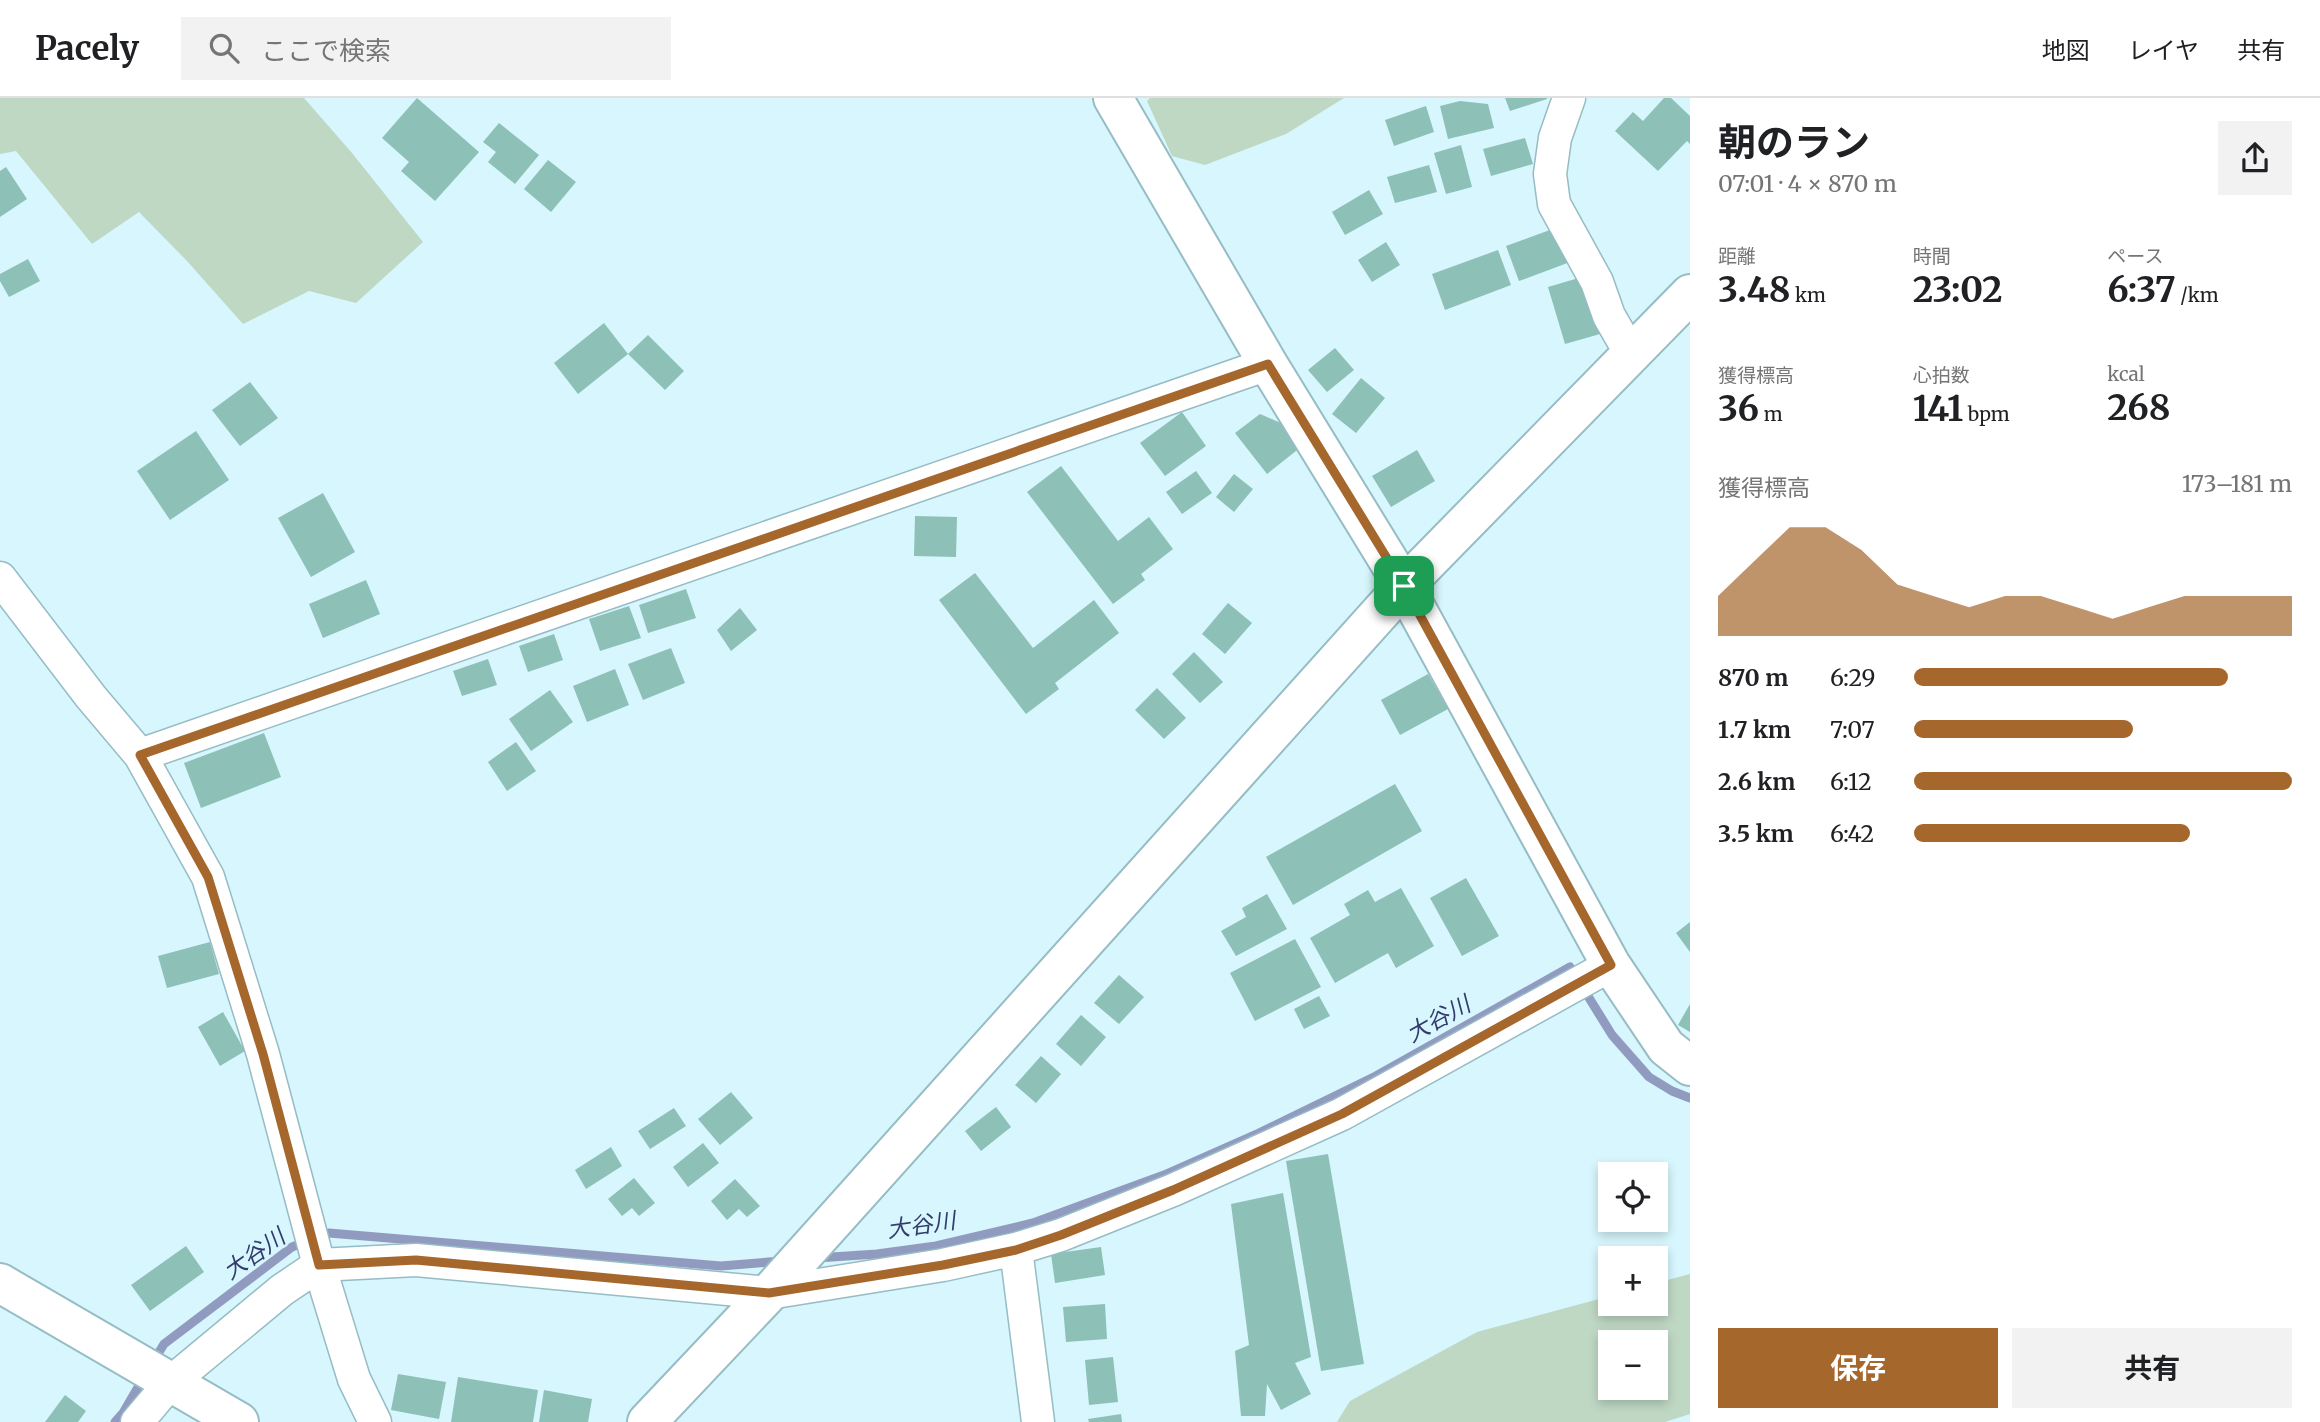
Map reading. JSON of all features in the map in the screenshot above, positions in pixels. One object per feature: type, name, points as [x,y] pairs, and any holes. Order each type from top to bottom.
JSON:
[{"type":"street","points":[[1114,98],[1268,364],[1404,586],[1611,965],[1666,1047],[1690,1066]]},
{"type":"street","points":[[1569,98],[1555,138],[1549,174],[1554,204],[1597,282],[1609,316],[1630,354]]},
{"type":"street","points":[[646,1422],[769,1293],[1404,586],[1690,294]]},
{"type":"street","points":[[140,755],[1268,364]]},
{"type":"street","points":[[0,578],[91,697],[140,755],[208,877],[263,1054],[319,1265],[354,1379],[375,1422]]},
{"type":"street","points":[[137,1422],[170,1383],[282,1290],[319,1265],[416,1260],[769,1293],[943,1265],[1016,1250],[1173,1190],[1342,1114],[1611,965]]},
{"type":"street","points":[[1016,1250],[1038,1422]]},
{"type":"street","points":[[0,1283],[239,1422]]},
{"type":"green space","points":[[0,98],[304,98],[423,242],[356,303],[309,291],[243,324],[139,212],[92,244],[16,151],[0,154]]},
{"type":"green space","points":[[1150,98],[1344,98],[1286,134],[1205,165],[1172,156],[1147,101]]},
{"type":"green space","points":[[1690,1274],[1690,1414],[1665,1422],[1337,1422],[1350,1401],[1477,1332],[1598,1299],[1598,1316],[1668,1316],[1668,1280]]},
{"type":"building","points":[[417,98],[479,152],[435,201],[401,171],[409,162],[382,138]]},
{"type":"building","points":[[1505,98],[1547,98],[1547,99],[1510,111]]},
{"type":"building","points":[[1664,98],[1671,98],[1690,116],[1690,144],[1687,141],[1658,171],[1615,131],[1633,112],[1643,121]]},
{"type":"building","points":[[1460,101],[1488,104],[1494,128],[1448,139],[1440,106]]},
{"type":"building","points":[[1426,106],[1434,132],[1394,146],[1385,120]]},
{"type":"building","points":[[499,123],[539,155],[515,184],[488,162],[496,152],[483,142]]},
{"type":"building","points":[[1525,138],[1533,164],[1491,176],[1483,149]]},
{"type":"building","points":[[1461,145],[1472,187],[1446,194],[1434,153]]},
{"type":"building","points":[[548,160],[576,182],[551,212],[524,189]]},
{"type":"building","points":[[1429,165],[1437,192],[1395,203],[1387,177]]},
{"type":"building","points":[[6,167],[27,199],[0,217],[0,171]]},
{"type":"building","points":[[1369,190],[1383,214],[1345,235],[1332,212]]},
{"type":"building","points":[[1558,227],[1570,262],[1519,281],[1506,246]]},
{"type":"building","points":[[1386,242],[1400,265],[1372,282],[1358,260]]},
{"type":"building","points":[[1498,250],[1511,285],[1445,310],[1432,274]]},
{"type":"building","points":[[28,259],[40,281],[9,297],[0,281],[0,274]]},
{"type":"building","points":[[1582,277],[1600,334],[1565,344],[1548,287]]},
{"type":"building","points":[[604,323],[628,354],[578,394],[554,363]]},
{"type":"building","points":[[648,335],[684,371],[665,390],[628,354]]},
{"type":"building","points":[[1335,348],[1354,370],[1327,392],[1308,370]]},
{"type":"building","points":[[1361,378],[1385,398],[1356,433],[1332,414]]},
{"type":"building","points":[[250,382],[278,418],[240,446],[212,410]]},
{"type":"building","points":[[1182,412],[1206,446],[1165,476],[1140,443]]},
{"type":"building","points":[[1260,414],[1283,424],[1301,447],[1267,474],[1235,433]]},
{"type":"building","points":[[196,431],[229,480],[170,520],[137,471]]},
{"type":"building","points":[[1417,450],[1435,481],[1391,507],[1372,476]]},
{"type":"building","points":[[1061,466],[1118,541],[1149,517],[1173,549],[1141,574],[1145,580],[1113,604],[1027,492]]},
{"type":"building","points":[[1196,471],[1212,493],[1182,514],[1166,492]]},
{"type":"building","points":[[1234,474],[1253,489],[1234,512],[1216,497]]},
{"type":"building","points":[[323,493],[355,552],[311,577],[278,518]]},
{"type":"building","points":[[915,516],[957,517],[956,557],[914,556]]},
{"type":"building","points":[[975,573],[1033,648],[1094,600],[1119,633],[1055,683],[1059,689],[1026,714],[939,600]]},
{"type":"building","points":[[366,580],[380,614],[323,638],[309,604]]},
{"type":"building","points":[[686,589],[696,618],[648,633],[639,605]]},
{"type":"building","points":[[1228,603],[1252,623],[1225,654],[1202,634]]},
{"type":"building","points":[[629,606],[641,638],[600,651],[589,619]]},
{"type":"building","points":[[740,608],[757,630],[731,651],[717,630]]},
{"type":"building","points":[[554,634],[563,660],[528,672],[519,646]]},
{"type":"building","points":[[671,648],[685,683],[643,700],[628,664]]},
{"type":"building","points":[[1194,652],[1223,682],[1200,703],[1172,674]]},
{"type":"building","points":[[488,659],[497,685],[462,696],[453,671]]},
{"type":"building","points":[[615,669],[629,705],[587,722],[573,686]]},
{"type":"building","points":[[1428,674],[1448,709],[1400,735],[1381,700]]},
{"type":"building","points":[[1157,688],[1186,718],[1164,739],[1135,710]]},
{"type":"building","points":[[550,690],[573,722],[531,751],[509,719]]},
{"type":"building","points":[[264,733],[281,777],[201,808],[184,763]]},
{"type":"building","points":[[516,742],[536,771],[507,791],[488,762]]},
{"type":"building","points":[[1395,784],[1422,831],[1293,905],[1266,857]]},
{"type":"building","points":[[1466,878],[1499,936],[1462,956],[1430,898]]},
{"type":"building","points":[[1401,888],[1434,946],[1396,968],[1388,953],[1335,983],[1310,938],[1350,915],[1344,904],[1368,890],[1375,902]]},
{"type":"building","points":[[1267,894],[1287,929],[1236,956],[1221,931],[1246,917],[1242,908]]},
{"type":"building","points":[[1690,922],[1690,952],[1676,933]]},
{"type":"building","points":[[1295,939],[1321,987],[1255,1021],[1230,973]]},
{"type":"building","points":[[210,942],[219,974],[167,988],[158,956]]},
{"type":"building","points":[[1119,975],[1144,997],[1119,1024],[1094,1003]]},
{"type":"building","points":[[1319,996],[1330,1016],[1304,1029],[1294,1009]]},
{"type":"building","points":[[1690,1004],[1690,1032],[1678,1025]]},
{"type":"building","points":[[223,1012],[245,1051],[220,1066],[198,1027]]},
{"type":"building","points":[[1081,1015],[1106,1037],[1081,1066],[1056,1044]]},
{"type":"building","points":[[1041,1056],[1061,1074],[1036,1103],[1015,1085]]},
{"type":"building","points":[[731,1092],[753,1118],[720,1145],[698,1119]]},
{"type":"building","points":[[996,1107],[1011,1127],[981,1151],[965,1131]]},
{"type":"building","points":[[674,1108],[686,1126],[650,1149],[638,1131]]},
{"type":"building","points":[[703,1143],[719,1163],[688,1187],[673,1167]]},
{"type":"building","points":[[611,1147],[622,1166],[586,1189],[575,1170]]},
{"type":"building","points":[[1328,1154],[1364,1364],[1321,1371],[1286,1161]]},
{"type":"building","points":[[634,1178],[655,1203],[639,1216],[632,1208],[622,1216],[608,1199]]},
{"type":"building","points":[[735,1179],[760,1206],[747,1217],[739,1209],[727,1220],[711,1201]]},
{"type":"building","points":[[1283,1193],[1311,1357],[1295,1363],[1311,1394],[1281,1410],[1267,1384],[1265,1416],[1241,1416],[1235,1351],[1249,1345],[1231,1204]]},
{"type":"building","points":[[186,1246],[204,1272],[150,1311],[131,1285]]},
{"type":"building","points":[[1101,1247],[1105,1275],[1055,1283],[1051,1254]]},
{"type":"building","points":[[1105,1304],[1107,1339],[1066,1342],[1063,1307]]},
{"type":"building","points":[[1113,1357],[1118,1402],[1089,1405],[1085,1360]]},
{"type":"building","points":[[398,1374],[446,1382],[439,1419],[391,1410]]},
{"type":"building","points":[[458,1377],[538,1390],[533,1422],[451,1422]]},
{"type":"building","points":[[544,1390],[592,1399],[588,1422],[539,1422]]},
{"type":"building","points":[[65,1395],[86,1411],[78,1422],[45,1422]]},
{"type":"building","points":[[1121,1414],[1122,1422],[1089,1422],[1088,1419]]},
{"type":"waterway","name":"大谷川","points":[[817,1258],[936,1246],[1033,1223],[1164,1175],[1259,1133],[1376,1076],[1570,967],[1612,1035],[1649,1077],[1690,1098]]},
{"type":"waterway","name":"大谷川","points":[[153,1362],[164,1344],[292,1247],[329,1233],[721,1266],[782,1261]]},
{"type":"waterway","name":"大谷川","points":[[115,1422],[144,1377]]},
{"type":"route","points":[[1268,364],[1404,586],[1611,965],[1342,1114],[1173,1190],[1016,1250],[943,1265],[769,1293],[416,1260],[319,1265],[263,1054],[208,877],[140,755],[1268,364]]}]
